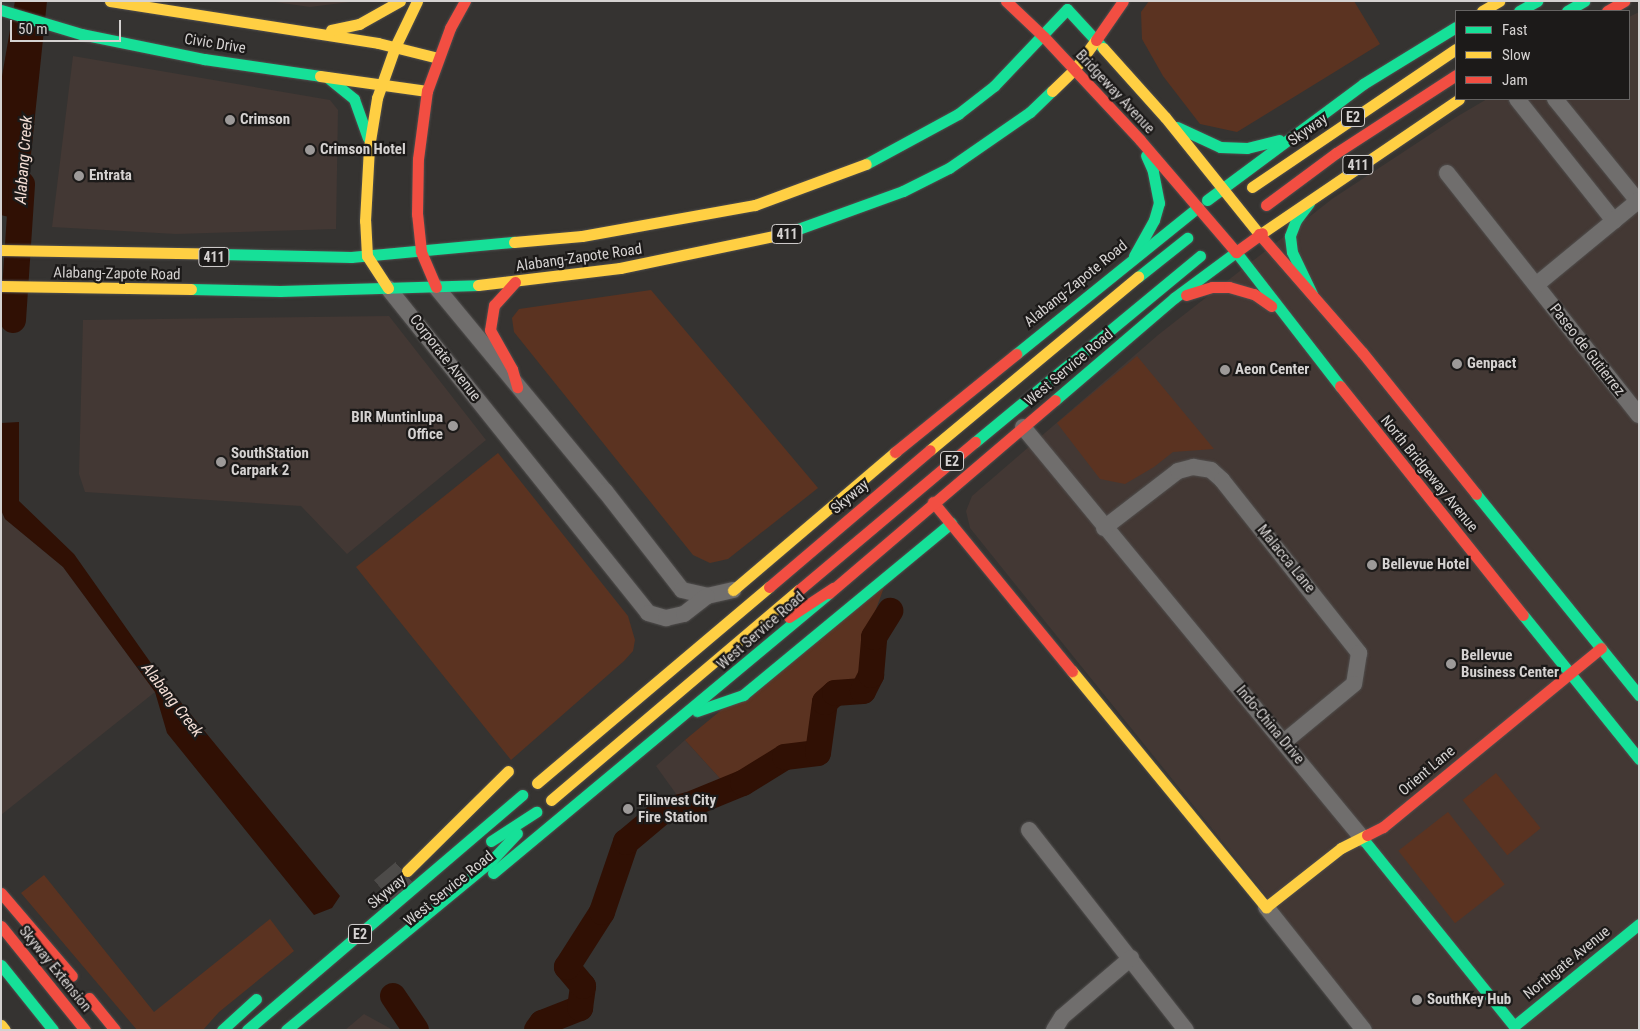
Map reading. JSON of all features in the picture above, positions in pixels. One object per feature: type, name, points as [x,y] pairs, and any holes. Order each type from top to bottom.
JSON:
[{"type":"main road","name":"Civic Drive","points":[[110,1],[396,46],[438,58]]},
{"type":"main road","points":[[315,32],[359,24],[400,1]]},
{"type":"main road","points":[[367,256],[365,220],[369,147],[381,84],[417,1]]},
{"type":"main road","name":"Corporate Avenue","points":[[436,287],[421,252],[418,173],[427,91],[438,58],[465,1]]},
{"type":"main road","name":"Bridgeway Avenue","points":[[1006,1],[1044,37],[1140,140],[1198,207]]},
{"type":"main road","name":"Alabang-Zapote Road","points":[[1,286],[31,288],[388,288],[515,282],[684,258],[780,236],[853,211],[949,168],[996,138],[1030,112],[1074,70],[1123,1]]},
{"type":"main road","points":[[1484,10],[1499,1]]},
{"type":"main road","points":[[1521,10],[1537,1]]},
{"type":"main road","points":[[1569,10],[1584,1]]},
{"type":"main road","points":[[1609,10],[1624,1]]},
{"type":"main road","name":"Bridgeway Avenue","points":[[1066,4],[1165,117],[1222,188]]},
{"type":"main road","name":"Alabang-Zapote Road","points":[[1,250],[258,258],[367,256],[582,236],[755,205],[828,182],[915,140],[958,114],[994,86],[1044,37],[1066,4]]},
{"type":"main road","name":"Civic Drive","points":[[1,10],[81,34],[204,59],[427,91]]},
{"type":"main road","name":"Alabang-Zapote Road","points":[[733,590],[943,412],[1134,256],[1287,138],[1386,70],[1455,28]]},
{"type":"main road","name":"Skyway","points":[[1252,187],[1455,50]]},
{"type":"main road","points":[[323,75],[354,99],[362,113],[369,147]]},
{"type":"main road","name":"E2","points":[[1266,205],[1336,153],[1455,76]]},
{"type":"main road","name":"411","points":[[1236,252],[1315,194],[1458,100]]},
{"type":"main road","points":[[1165,117],[1186,133],[1220,146],[1247,148],[1287,138]]},
{"type":"main road","points":[[1134,256],[1154,220],[1159,202],[1153,171],[1140,140]]},
{"type":"main road","name":"North Bridgeway Avenue","points":[[1222,188],[1259,234],[1312,294],[1639,695]]},
{"type":"main road","points":[[1312,294],[1292,252],[1290,236],[1296,220],[1315,194]]},
{"type":"main road","name":"North Bridgeway Avenue","points":[[1198,207],[1236,252],[1280,312],[1639,759]]},
{"type":"main road","name":"Skyway","points":[[536,783],[1052,347],[1187,238]]},
{"type":"main road","name":"West Service Road","points":[[302,1030],[685,715],[1174,298],[1236,252]]},
{"type":"main road","name":"Corporate Avenue","points":[[367,256],[388,288]]},
{"type":"main road","name":"E2","points":[[551,800],[1070,361],[1200,256]]},
{"type":"main road","points":[[515,282],[494,305],[490,330],[512,369],[516,387]]},
{"type":"main road","points":[[1174,298],[1212,287],[1229,287],[1254,294],[1280,312]]},
{"type":"main road","points":[[933,502],[1266,907]]},
{"type":"main road","points":[[685,715],[743,695],[951,523]]},
{"type":"main road","points":[[706,668],[744,654],[789,617],[833,588]]},
{"type":"main road","name":"E2","points":[[697,645],[709,621]]},
{"type":"main road","name":"Orient Lane","points":[[1266,907],[1340,848],[1363,839],[1383,827],[1601,648]]},
{"type":"main road","points":[[406,872],[508,771]]},
{"type":"main road","name":"Skyway","points":[[247,1030],[477,844],[522,795]]},
{"type":"main road","name":"Skyway","points":[[286,1030],[491,861],[536,812],[477,844]]},
{"type":"main road","name":"Indo-China Drive","points":[[1363,839],[1515,1028]]},
{"type":"main road","name":"Skyway","points":[[265,1030],[436,885]]},
{"type":"main road","points":[[1,893],[72,976]]},
{"type":"main road","name":"Northgate Avenue","points":[[1515,1028],[1639,924]]},
{"type":"main road","name":"Skyway Extension","points":[[1,926],[85,1030]]},
{"type":"main road","points":[[1,965],[53,1030]]},
{"type":"main road","points":[[222,1030],[267,989]]},
{"type":"main road","points":[[89,998],[115,1030]]},
{"type":"main road","points":[[1,1025],[5,1030]]},
{"type":"street","points":[[1518,100],[1614,221]]},
{"type":"street","points":[[1536,285],[1638,200],[1556,100]]},
{"type":"street","name":"Paseo de Gutierrez","points":[[1447,173],[1639,415]]},
{"type":"street","name":"Corporate Avenue","points":[[436,287],[516,387],[605,491],[682,590],[712,601]]},
{"type":"street","name":"Corporate Avenue","points":[[388,288],[648,613],[666,618],[684,614],[733,590]]},
{"type":"street","name":"Indo-China Drive","points":[[1023,427],[1104,528],[1363,839]]},
{"type":"street","name":"Malacca Lane","points":[[1104,528],[1178,471],[1193,467],[1211,470],[1222,480],[1359,654],[1354,684],[1284,742]]},
{"type":"street","points":[[1029,830],[1186,1030]]},
{"type":"street","points":[[1266,907],[1364,1030]]},
{"type":"street","points":[[1054,1030],[1062,1017],[1131,958]]},
{"type":"shaded area","points":[[268,1],[358,1],[310,7]]},
{"type":"shaded area","points":[[1149,1],[1354,1],[1380,44],[1237,132],[1200,124],[1163,76],[1142,39],[1141,12]]},
{"type":"shaded area","points":[[1639,12],[1639,1030],[1374,1030],[970,528],[966,511],[972,496],[1158,335],[1332,199],[1458,116],[1485,100],[1630,100],[1630,16]]},
{"type":"shaded area","points":[[73,56],[330,100],[338,110],[336,229],[176,234],[52,227]]},
{"type":"shaded area","points":[[651,290],[818,488],[728,559],[710,563],[693,555],[514,332],[512,318],[519,309]]},
{"type":"shaded area","points":[[389,316],[486,440],[347,554],[301,506],[85,492],[79,474],[83,320]]},
{"type":"shaded area","points":[[1137,356],[1214,449],[1173,452],[1154,467],[1125,484],[1100,479],[1057,423]]},
{"type":"shaded area","points":[[498,453],[628,616],[635,640],[633,651],[624,661],[511,760],[356,567]]},
{"type":"shaded area","points":[[1,510],[5,519],[63,567],[155,692],[1,815]]},
{"type":"shaded area","points":[[890,571],[868,631],[864,684],[831,691],[817,702],[814,751],[780,752],[726,785],[685,740]]},
{"type":"shaded area","points":[[685,740],[726,785],[679,798],[656,766]]},
{"type":"shaded area","points":[[1496,773],[1541,828],[1507,855],[1463,800]]},
{"type":"shaded area","points":[[1448,812],[1505,884],[1455,923],[1398,851]]},
{"type":"shaded area","points":[[44,875],[154,1012],[270,919],[294,951],[219,1012],[203,1030],[137,1030],[21,893]]},
{"type":"shaded area","points":[[364,1014],[393,1030],[345,1030]]},
{"type":"water","points":[[15,1],[47,1],[24,221],[1,215],[1,82]]},
{"type":"water","points":[[19,422],[19,501],[74,554],[165,683],[340,896],[332,908],[314,915],[167,733],[155,692],[63,567],[5,519],[1,510],[1,423]]},
{"type":"waterway","name":"Alabang Creek","points":[[13,320],[22,184]]},
{"type":"waterway","points":[[537,1030],[542,1023],[580,1008],[583,986],[567,967],[602,912],[626,842],[663,811],[689,805],[743,783],[785,757],[818,753],[825,702],[835,693],[863,691],[871,675],[874,637],[890,611]]},
{"type":"waterway","name":"Alabang Creek","points":[[393,996],[416,1030]]},
{"type":"tunnel","points":[[383,891],[406,872]]},
{"type":"traffic: fast","points":[[1521,10],[1537,1]]},
{"type":"traffic: fast","points":[[1569,10],[1584,1]]},
{"type":"traffic: fast","points":[[866,164],[958,114],[994,86],[1067,9],[1103,48]]},
{"type":"traffic: fast","points":[[1,10],[81,34],[204,59],[320,76]]},
{"type":"traffic: fast","points":[[1207,200],[1363,84],[1455,28]]},
{"type":"traffic: fast","points":[[327,77],[354,99],[368,138]]},
{"type":"traffic: fast","points":[[787,233],[903,191],[949,168],[1030,112],[1052,91]]},
{"type":"traffic: fast","points":[[1177,127],[1220,147],[1247,148],[1279,140]]},
{"type":"traffic: fast","points":[[1134,256],[1154,220],[1159,203],[1153,171],[1146,155]]},
{"type":"traffic: fast","points":[[1309,203],[1296,220],[1290,236],[1292,252],[1312,294]]},
{"type":"traffic: fast","points":[[1016,354],[1198,207]]},
{"type":"traffic: fast","points":[[1138,277],[1187,238]]},
{"type":"traffic: fast","points":[[221,254],[351,257],[514,242]]},
{"type":"traffic: fast","points":[[1055,400],[1174,298],[1236,252],[1340,386]]},
{"type":"traffic: fast","points":[[975,442],[1200,256]]},
{"type":"traffic: fast","points":[[191,289],[280,291],[478,285]]},
{"type":"traffic: fast","points":[[1476,494],[1639,695]]},
{"type":"traffic: fast","points":[[697,711],[743,695],[951,523]]},
{"type":"traffic: fast","points":[[493,873],[829,593]]},
{"type":"traffic: fast","points":[[1523,615],[1639,759]]},
{"type":"traffic: fast","points":[[247,1030],[522,795]]},
{"type":"traffic: fast","points":[[491,841],[536,812]]},
{"type":"traffic: fast","points":[[286,1030],[491,861],[517,833]]},
{"type":"traffic: fast","points":[[1363,839],[1514,1026],[1639,924]]},
{"type":"traffic: fast","points":[[1,965],[53,1030]]},
{"type":"traffic: fast","points":[[222,1030],[256,999]]},
{"type":"traffic: slow","points":[[110,1],[378,43],[438,58]]},
{"type":"traffic: slow","points":[[331,30],[359,24],[400,1]]},
{"type":"traffic: slow","points":[[388,288],[367,256],[365,221],[369,147],[377,98],[395,47],[417,1]]},
{"type":"traffic: slow","points":[[1484,10],[1499,1]]},
{"type":"traffic: slow","points":[[1052,91],[1074,70],[1096,40]]},
{"type":"traffic: slow","points":[[1103,48],[1165,117],[1259,234]]},
{"type":"traffic: slow","points":[[1252,187],[1455,50]]},
{"type":"traffic: slow","points":[[320,76],[427,91]]},
{"type":"traffic: slow","points":[[1262,233],[1458,100]]},
{"type":"traffic: slow","points":[[514,242],[582,236],[755,205],[866,164]]},
{"type":"traffic: slow","points":[[478,285],[620,268],[787,233]]},
{"type":"traffic: slow","points":[[1,250],[221,254]]},
{"type":"traffic: slow","points":[[930,450],[1138,277]]},
{"type":"traffic: slow","points":[[1,286],[191,289]]},
{"type":"traffic: slow","points":[[733,590],[895,452]]},
{"type":"traffic: slow","points":[[537,783],[769,587]]},
{"type":"traffic: slow","points":[[551,800],[799,590]]},
{"type":"traffic: slow","points":[[1072,671],[1266,907],[1341,848],[1367,835]]},
{"type":"traffic: slow","points":[[407,871],[508,771]]},
{"type":"traffic: slow","points":[[1,1025],[5,1030]]},
{"type":"traffic: jam","points":[[436,287],[421,251],[417,214],[418,159],[427,91],[450,28],[465,1]]},
{"type":"traffic: jam","points":[[1006,1],[1044,37]]},
{"type":"traffic: jam","points":[[1096,40],[1123,1]]},
{"type":"traffic: jam","points":[[1609,10],[1624,1]]},
{"type":"traffic: jam","points":[[1044,37],[1140,140],[1236,252],[1262,233]]},
{"type":"traffic: jam","points":[[1266,205],[1336,153],[1455,76]]},
{"type":"traffic: jam","points":[[1259,234],[1362,352],[1476,494]]},
{"type":"traffic: jam","points":[[515,282],[494,305],[490,330],[512,369],[517,387]]},
{"type":"traffic: jam","points":[[1186,295],[1212,287],[1229,287],[1254,294],[1271,306]]},
{"type":"traffic: jam","points":[[895,452],[1016,354]]},
{"type":"traffic: jam","points":[[1340,386],[1523,615]]},
{"type":"traffic: jam","points":[[829,593],[1055,400]]},
{"type":"traffic: jam","points":[[799,590],[975,442]]},
{"type":"traffic: jam","points":[[769,587],[930,450]]},
{"type":"traffic: jam","points":[[933,502],[1072,671]]},
{"type":"traffic: jam","points":[[789,617],[833,588]]},
{"type":"traffic: jam","points":[[1367,835],[1383,827],[1601,648]]},
{"type":"traffic: jam","points":[[1,893],[72,976]]},
{"type":"traffic: jam","points":[[1,926],[85,1030]]},
{"type":"traffic: jam","points":[[89,998],[115,1030]]},
{"type":"place","name":"Crimson","points":[[230,120]]},
{"type":"place","name":"Crimson Hotel","points":[[310,150]]},
{"type":"place","name":"Entrata","points":[[79,176]]},
{"type":"place","name":"Genpact","points":[[1457,364]]},
{"type":"place","name":"Aeon Center","points":[[1225,370]]},
{"type":"place","name":"BIR Muntinlupa Office","points":[[453,426]]},
{"type":"place","name":"SouthStation Carpark 2","points":[[221,462]]},
{"type":"place","name":"Bellevue Hotel","points":[[1372,565]]},
{"type":"place","name":"Bellevue Business Center","points":[[1451,664]]},
{"type":"place","name":"Filinvest City Fire Station","points":[[628,809]]},
{"type":"place","name":"SouthKey Hub","points":[[1417,1000]]}]
